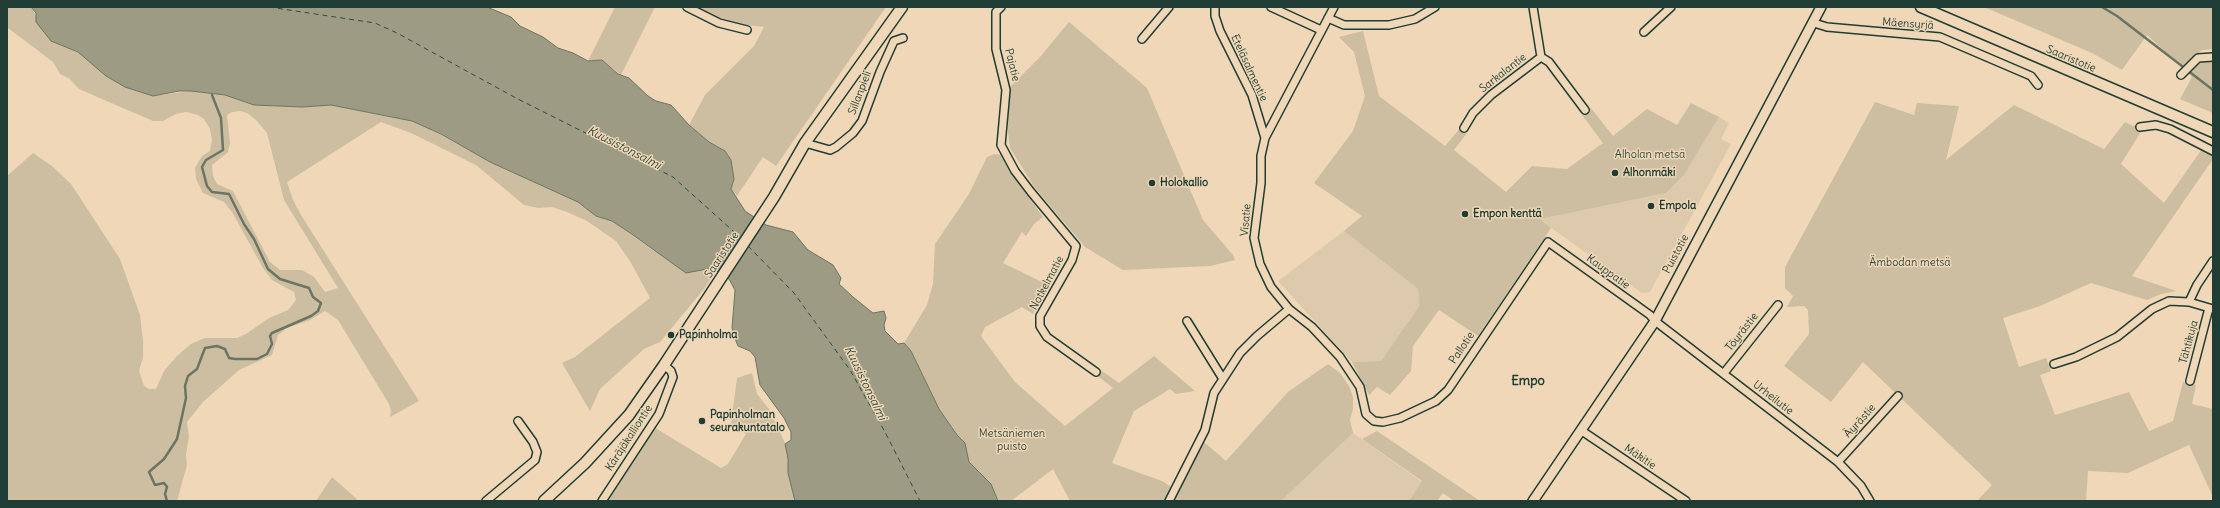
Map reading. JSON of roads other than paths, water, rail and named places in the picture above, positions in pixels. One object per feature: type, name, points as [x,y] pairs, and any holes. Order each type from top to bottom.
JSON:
[{"type":"main road","name":"Saaristotie","points":[[544,501],[585,463],[615,431],[664,365],[774,197],[806,142],[902,7]]},
{"type":"main road","name":"Saaristotie","points":[[1921,7],[2213,132]]},
{"type":"street","points":[[687,7],[719,23],[747,30]]},
{"type":"street","name":"Pajatie","points":[[1001,7],[996,12],[996,49],[1006,90],[1001,145],[1005,153]]},
{"type":"street","points":[[1142,39],[1169,7]]},
{"type":"street","name":"Eteläsalmentie","points":[[1215,7],[1215,16],[1220,31],[1252,96],[1265,138]]},
{"type":"street","points":[[1271,7],[1322,30]]},
{"type":"street","name":"Visatie","points":[[1334,7],[1265,138],[1261,156],[1261,183],[1254,238],[1265,276],[1289,309],[1312,326],[1340,357],[1360,387],[1366,414]]},
{"type":"street","points":[[1328,18],[1344,25],[1389,25],[1415,19],[1435,7]]},
{"type":"street","name":"Sarkalantie","points":[[1464,128],[1473,113],[1491,95],[1541,57],[1533,7]]},
{"type":"street","points":[[1644,32],[1671,7]]},
{"type":"street","name":"Puistotie","points":[[1534,501],[1654,321],[1814,23],[1821,7]]},
{"type":"street","name":"Mäensyrjä","points":[[1814,23],[1827,27],[1940,37],[2032,76],[2038,85]]},
{"type":"street","name":"Sillanpieli","points":[[806,142],[830,150],[853,133],[862,121],[880,72],[894,41],[903,38]]},
{"type":"street","points":[[1541,57],[1549,62],[1585,110]]},
{"type":"street","points":[[2181,76],[2198,58],[2213,57]]},
{"type":"street","points":[[2140,127],[2156,124],[2213,151]]},
{"type":"street","name":"Notkelmatie","points":[[1005,153],[1031,192],[1076,246],[1072,260],[1040,316],[1042,331],[1096,372]]},
{"type":"street","name":"Kauppatie","points":[[1548,242],[1650,315],[1654,321]]},
{"type":"street","name":"Pallotie","points":[[1366,414],[1374,421],[1383,422],[1400,418],[1436,401],[1444,393],[1548,242]]},
{"type":"street","points":[[2189,302],[2197,285],[2213,261]]},
{"type":"street","points":[[2054,364],[2117,337],[2152,310],[2169,301],[2189,302],[2211,309]]},
{"type":"street","name":"Töyrästie","points":[[1724,373],[1778,305]]},
{"type":"street","points":[[1169,501],[1205,430],[1214,393],[1222,380],[1244,349],[1289,309]]},
{"type":"street","name":"Tähtikuja","points":[[2190,380],[2211,309]]},
{"type":"street","points":[[1187,321],[1222,380]]},
{"type":"street","name":"Urheilutie","points":[[1654,321],[1724,373],[1838,462],[1862,486],[1870,501]]},
{"type":"street","name":"Käräjäkalliontie","points":[[602,501],[659,414],[672,383],[670,371],[664,365]]},
{"type":"street","name":"Äyrästie","points":[[1838,462],[1898,396]]},
{"type":"street","points":[[486,501],[535,460],[537,452],[534,442],[518,421]]},
{"type":"street","name":"Mäkitie","points":[[1582,431],[1686,501]]},
{"type":"water","name":"Kuusistonsalmi","points":[[31,7],[487,7],[511,17],[520,26],[543,37],[558,48],[573,53],[588,61],[602,60],[618,74],[629,78],[648,96],[656,101],[671,105],[689,125],[709,142],[725,151],[731,160],[734,179],[731,189],[745,211],[766,225],[793,232],[808,250],[833,265],[841,278],[839,284],[853,297],[873,313],[884,311],[886,318],[884,325],[885,331],[898,344],[904,343],[911,351],[939,409],[957,435],[965,443],[969,462],[991,484],[998,501],[795,501],[788,473],[788,458],[785,444],[791,440],[791,432],[784,418],[760,385],[755,357],[750,351],[738,346],[736,341],[732,328],[735,290],[729,279],[712,268],[686,273],[612,221],[596,216],[578,202],[490,162],[441,134],[412,121],[331,105],[302,107],[254,105],[225,95],[179,91],[153,96],[125,87],[106,76],[78,52],[51,41],[36,22],[36,13]]},
{"type":"waterway","points":[[2102,7],[2117,16],[2213,90]]},
{"type":"waterway","points":[[167,501],[165,494],[167,487],[164,483],[155,485],[149,472],[164,459],[177,439],[186,398],[185,386],[188,376],[197,369],[205,348],[217,346],[225,349],[229,358],[257,359],[267,354],[272,344],[270,336],[272,333],[311,316],[318,311],[321,303],[313,297],[309,288],[280,279],[268,269],[254,239],[244,224],[229,194],[212,192],[207,186],[202,167],[206,160],[223,150],[221,118],[212,95]]},
{"type":"place","name":"Alhonmäki","points":[[1615,173]]},
{"type":"place","name":"Holokallio","points":[[1152,183]]},
{"type":"place","name":"Empola","points":[[1651,206]]},
{"type":"place","name":"Empon kenttä","points":[[1465,214]]},
{"type":"place","name":"Papinholma","points":[[671,335]]},
{"type":"place","name":"Papinholman seurakuntatalo","points":[[702,421]]},
{"type":"district","name":"Empo","points":[[1528,381]]},
{"type":"park label","name":"Alholan metsä","points":[[1650,155]]},
{"type":"park label","name":"Ämbodan metsä","points":[[1910,263]]},
{"type":"park label","name":"Metsäniemen puisto","points":[[1012,440]]}]
